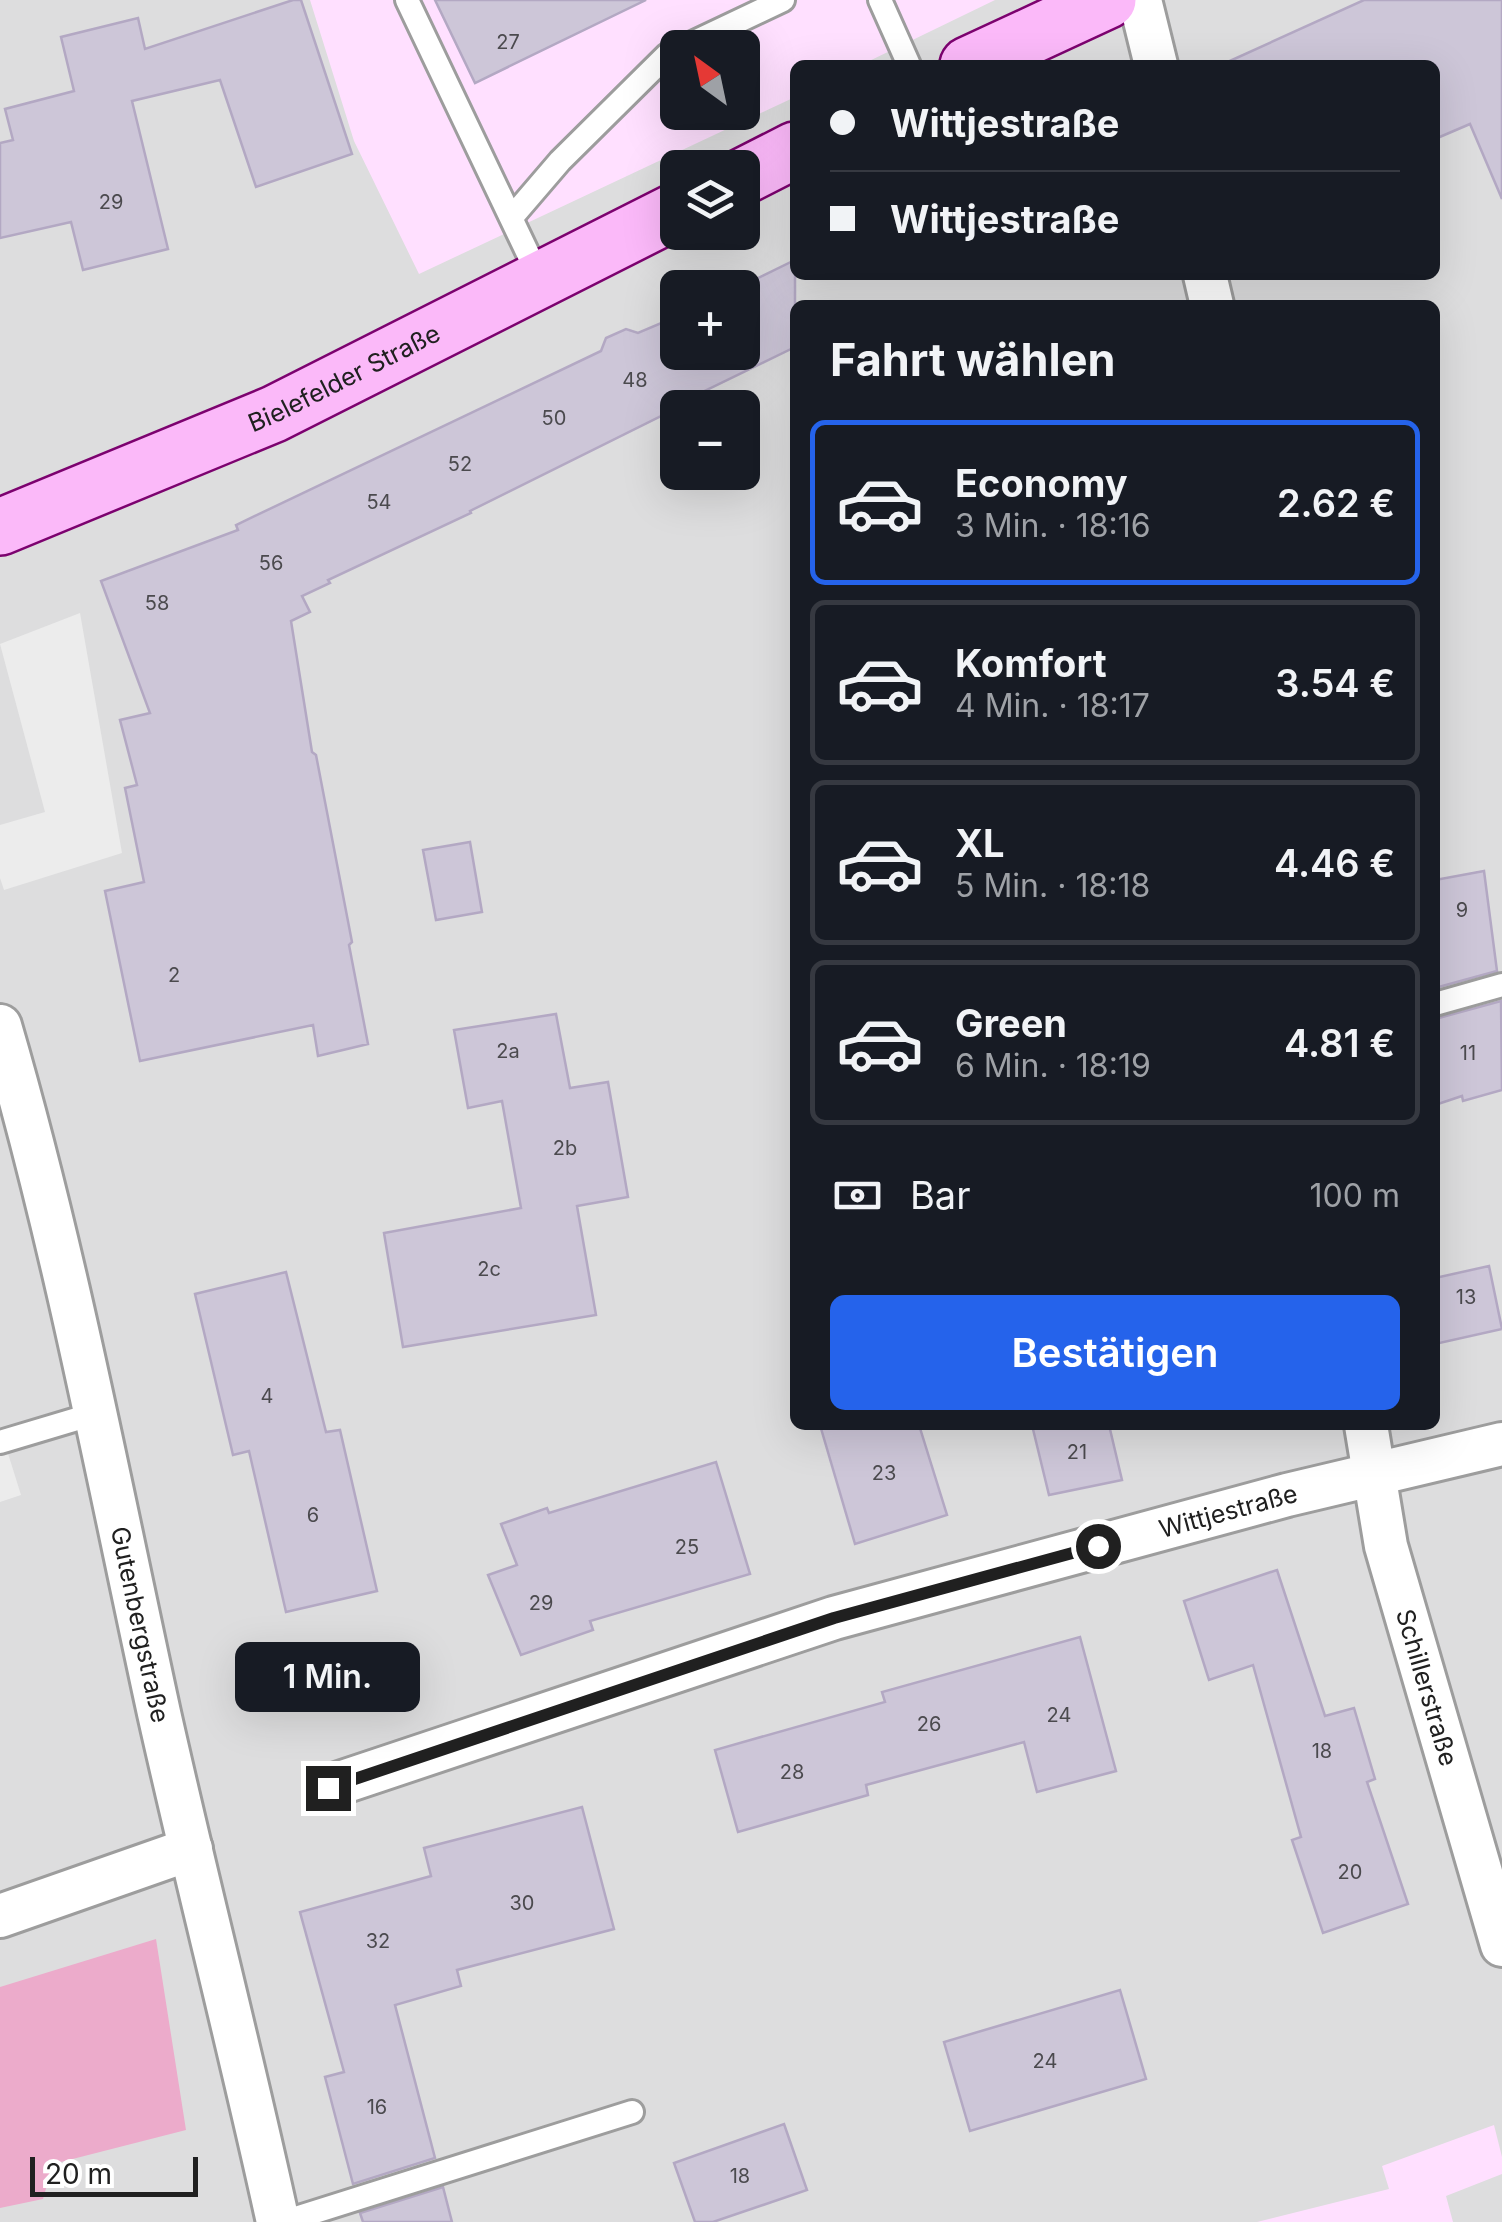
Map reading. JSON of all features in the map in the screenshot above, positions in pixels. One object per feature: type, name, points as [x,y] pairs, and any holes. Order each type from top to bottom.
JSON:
[{"type":"main road","points":[[979,60],[1108,0]]},
{"type":"main road","points":[[760,168],[790,153]]},
{"type":"main road","name":"Bielefelder Straße","points":[[0,527],[274,414],[660,219]]},
{"type":"street","points":[[1140,0],[1155,60]]},
{"type":"street","name":"Gutenbergstraße","points":[[0,1026],[12,1110],[97,1412],[191,1849],[280,2222]]},
{"type":"street","name":"Schillerstraße","points":[[1367,1430],[1386,1546],[1502,1946]]},
{"type":"street","name":"Wittjestraße","points":[[328,1788],[834,1618],[1287,1495],[1502,1444]]},
{"type":"street","points":[[0,1916],[191,1849]]},
{"type":"lane","points":[[407,0],[541,281]]},
{"type":"lane","points":[[719,30],[783,0]]},
{"type":"lane","points":[[880,0],[907,60]]},
{"type":"lane","points":[[512,217],[560,161],[660,61]]},
{"type":"lane","points":[[1440,1003],[1502,986]]},
{"type":"lane","points":[[0,1442],[97,1412]]},
{"type":"lane","points":[[280,2222],[632,2112]]},
{"type":"shaded area","points":[[0,0],[1502,0],[1502,2222],[0,2222]]},
{"type":"shaded area","points":[[310,0],[995,0],[871,60],[790,60],[790,99],[760,113],[760,30],[660,30],[660,130],[725,130],[682,150],[660,150],[660,161],[419,274],[354,141]]},
{"type":"shaded area","points":[[80,613],[122,853],[4,890],[0,878],[0,825],[45,812],[0,644]]},
{"type":"shaded area","points":[[0,1428],[21,1495],[0,1502]]},
{"type":"shaded area","points":[[156,1939],[186,2130],[53,2164],[43,2199],[0,2208],[0,1987]]},
{"type":"shaded area","points":[[1494,2125],[1502,2174],[1446,2196],[1453,2222],[1257,2222],[1389,2189],[1382,2166]]},
{"type":"building","points":[[301,0],[352,154],[256,187],[220,80],[132,101],[168,249],[83,270],[71,222],[0,238],[0,143],[13,140],[5,109],[74,91],[61,37],[138,18],[145,49]]},
{"type":"building","points":[[435,0],[646,0],[475,83]]},
{"type":"building","points":[[1364,0],[1502,0],[1502,199],[1470,124],[1440,137],[1440,60],[1232,60]]},
{"type":"building","points":[[790,262],[795,300],[790,300],[790,349],[760,364],[760,277]]},
{"type":"building","points":[[660,324],[660,370],[748,370],[707,390],[660,390],[660,416],[471,513],[328,580],[330,583],[302,596],[310,612],[291,621],[368,1044],[318,1056],[313,1025],[140,1061],[105,891],[144,882],[125,788],[137,785],[120,720],[150,713],[101,581],[238,530],[236,525],[601,351],[606,338],[626,329],[638,333]]},
{"type":"building","points":[[470,842],[482,912],[436,920],[423,850]]},
{"type":"building","points":[[1484,871],[1497,971],[1440,987],[1440,879]]},
{"type":"building","points":[[1501,1001],[1502,1090],[1440,1103],[1440,1018]]},
{"type":"building","points":[[556,1014],[570,1088],[608,1082],[628,1197],[577,1206],[596,1315],[403,1347],[384,1233],[521,1208],[502,1101],[468,1108],[454,1030]]},
{"type":"building","points":[[1489,1266],[1502,1329],[1440,1343],[1440,1277]]},
{"type":"building","points":[[286,1272],[326,1432],[340,1430],[377,1591],[286,1612],[249,1451],[233,1455],[195,1294]]},
{"type":"building","points":[[821,1430],[921,1430],[947,1515],[855,1544]]},
{"type":"building","points":[[1033,1430],[1110,1430],[1122,1480],[1049,1495]]},
{"type":"building","points":[[716,1462],[750,1574],[590,1621],[593,1630],[521,1655],[488,1575],[517,1565],[501,1524]]},
{"type":"building","points":[[1277,1570],[1325,1716],[1354,1708],[1375,1779],[1367,1782],[1408,1904],[1323,1933],[1292,1840],[1301,1837],[1253,1665],[1209,1680],[1184,1601]]},
{"type":"building","points":[[1080,1637],[1116,1771],[1037,1792],[1024,1742],[866,1785],[868,1795],[738,1832],[715,1750],[885,1702],[882,1692]]},
{"type":"building","points":[[582,1807],[614,1929],[457,1970],[461,1986],[395,2005],[435,2158],[353,2184],[325,2077],[344,2072],[300,1912],[431,1876],[424,1848]]},
{"type":"building","points":[[1120,1990],[1146,2079],[970,2131],[944,2042]]},
{"type":"building","points":[[784,2124],[807,2190],[713,2222],[695,2222],[674,2163]]},
{"type":"building","points":[[443,2187],[452,2222],[363,2222],[360,2213]]},
{"type":"route","points":[[328,1788],[834,1618],[1098,1546]]}]
